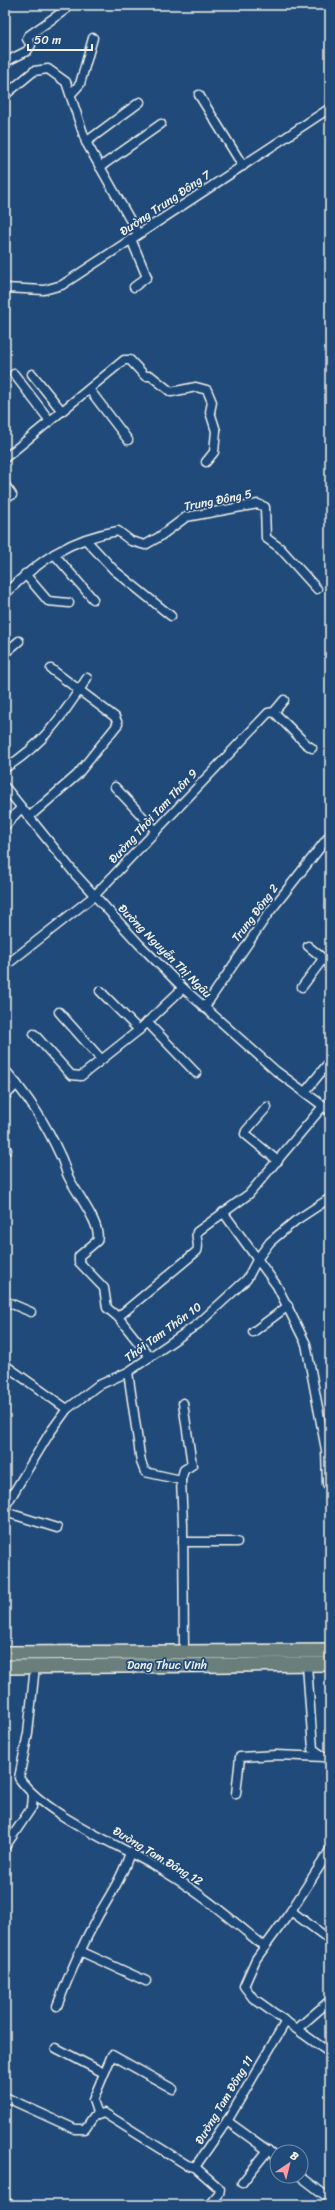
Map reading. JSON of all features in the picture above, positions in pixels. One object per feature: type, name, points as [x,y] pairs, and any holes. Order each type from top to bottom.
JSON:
[{"type":"main road","name":"Dang Thuc Vinh","points":[[5,1653],[330,1651]]},
{"type":"main road","name":"Dang Thuc Vinh","points":[[5,1667],[330,1664]]},
{"type":"street","points":[[5,62],[27,51],[31,45],[27,39],[28,36],[65,10]]},
{"type":"street","points":[[71,94],[80,84],[93,38]]},
{"type":"street","points":[[5,95],[34,71],[48,69],[66,82],[86,142],[138,234]]},
{"type":"street","points":[[199,95],[244,166]]},
{"type":"street","points":[[86,142],[140,102]]},
{"type":"street","name":"Đường Trung Đông 7","points":[[5,288],[44,290],[62,285],[330,108]]},
{"type":"street","points":[[100,166],[161,124]]},
{"type":"street","points":[[131,239],[147,277],[134,287]]},
{"type":"street","points":[[5,458],[124,360],[130,360],[145,376],[151,376],[171,392],[196,387],[207,390],[212,402],[210,412],[216,431],[214,452],[206,462]]},
{"type":"street","points":[[14,374],[50,421]]},
{"type":"street","points":[[32,374],[62,411]]},
{"type":"street","points":[[89,389],[128,440]]},
{"type":"street","points":[[5,485],[12,495]]},
{"type":"street","name":"Trung Đông 5","points":[[5,594],[25,574],[63,547],[101,534],[118,532],[131,541],[145,545],[159,537],[186,517],[262,505],[265,507],[266,538],[280,548],[317,589]]},
{"type":"street","points":[[86,540],[114,570],[171,616]]},
{"type":"street","points":[[54,554],[93,599]]},
{"type":"street","points":[[25,574],[48,601],[69,603]]},
{"type":"street","points":[[5,653],[19,641]]},
{"type":"street","points":[[29,817],[77,775],[118,724],[115,717],[51,669]]},
{"type":"street","points":[[5,768],[22,758],[48,735],[87,678]]},
{"type":"street","name":"Đường Thời Tam Thôn 9","points":[[5,966],[94,896],[259,722],[268,713],[274,712],[284,700]]},
{"type":"street","points":[[274,712],[306,744],[312,748]]},
{"type":"street","name":"Đường Nguyễn Thị Ngâu","points":[[5,786],[21,808],[94,896],[183,988],[276,1071],[327,1108]]},
{"type":"street","points":[[115,787],[156,831]]},
{"type":"street","points":[[5,826],[21,808]]},
{"type":"street","name":"Trung Đông 2","points":[[204,1008],[264,920],[330,834]]},
{"type":"street","points":[[302,987],[327,962],[308,946]]},
{"type":"street","points":[[34,1034],[71,1075],[81,1076],[139,1030],[183,988]]},
{"type":"street","points":[[100,991],[139,1030]]},
{"type":"street","points":[[59,1012],[101,1059]]},
{"type":"street","points":[[147,1022],[196,1073]]},
{"type":"street","points":[[305,1092],[330,1061]]},
{"type":"street","points":[[5,1070],[40,1116],[61,1155],[69,1178],[99,1230],[98,1241],[78,1259],[104,1288],[107,1308],[118,1316],[150,1357]]},
{"type":"street","points":[[5,1096],[17,1084]]},
{"type":"street","points":[[267,1107],[245,1134],[278,1161]]},
{"type":"street","points":[[118,1316],[198,1251],[199,1246],[196,1237],[197,1232],[249,1194],[327,1108]]},
{"type":"street","name":"Thới Tam Thôn 10","points":[[181,1480],[145,1472],[128,1372],[198,1324],[226,1300],[247,1279],[258,1258],[270,1242],[294,1221],[330,1198]]},
{"type":"street","points":[[223,1212],[258,1258],[288,1306],[306,1344],[326,1450],[327,1484]]},
{"type":"street","points":[[5,1301],[31,1312]]},
{"type":"street","points":[[253,1332],[288,1306]]},
{"type":"street","points":[[5,1365],[67,1409]]},
{"type":"street","points":[[5,1508],[49,1434],[67,1409],[97,1386],[128,1372]]},
{"type":"street","points":[[183,1403],[192,1465],[184,1470],[181,1480],[184,1542],[184,1651]]},
{"type":"street","points":[[5,1512],[57,1528]]},
{"type":"street","points":[[184,1542],[237,1542]]},
{"type":"street","points":[[307,1665],[313,1749],[328,1759]]},
{"type":"street","name":"Đường Tam Đông 12","points":[[36,1666],[28,1733],[19,1778],[33,1795],[52,1809],[130,1852],[189,1887],[265,1946]]},
{"type":"street","points":[[236,1794],[240,1757],[276,1755],[328,1759]]},
{"type":"street","points":[[5,1848],[32,1807],[33,1795]]},
{"type":"street","points":[[330,1850],[291,1910],[256,1959],[244,1986],[253,1998],[330,2053]]},
{"type":"street","points":[[57,2006],[80,1951],[125,1870],[130,1852]]},
{"type":"street","points":[[291,1910],[330,1940]]},
{"type":"street","points":[[80,1951],[146,1981]]},
{"type":"street","points":[[297,2029],[328,2003]]},
{"type":"street","name":"Đường Tam Đông 11","points":[[195,2167],[227,2121],[286,2022]]},
{"type":"street","points":[[56,2048],[104,2073]]},
{"type":"street","points":[[98,2114],[93,2100],[112,2055],[173,2088]]},
{"type":"street","points":[[5,2097],[75,2129],[85,2129],[94,2116],[104,2113],[187,2165],[195,2167],[220,2189],[219,2194],[210,2205]]},
{"type":"street","points":[[227,2121],[268,2150],[242,2183]]},
{"type":"street","points":[[309,2183],[330,2199]]},
{"type":"street","points":[[5,2201],[10,2205]]}]
